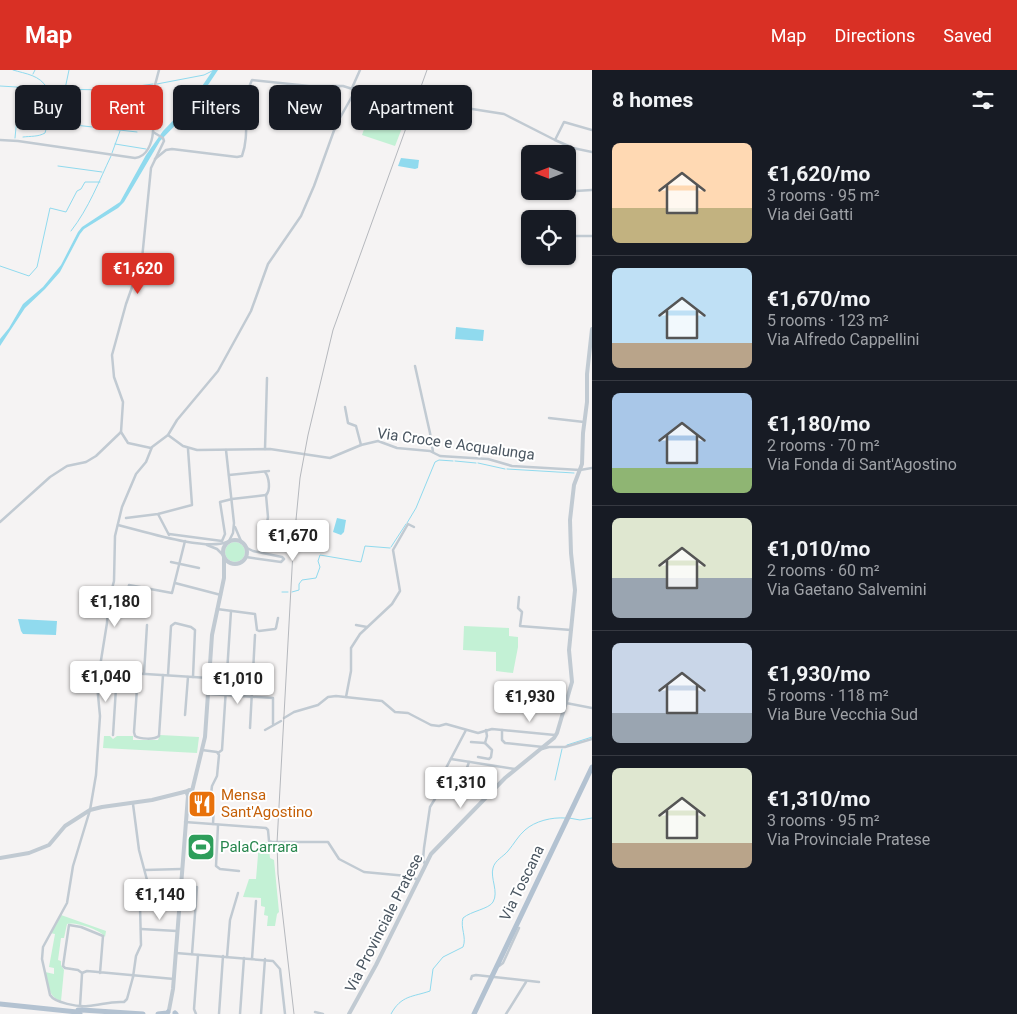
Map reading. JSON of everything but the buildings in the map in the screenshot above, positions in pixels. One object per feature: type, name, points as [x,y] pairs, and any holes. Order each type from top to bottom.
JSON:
[{"type":"main road","name":"Via Toscana","points":[[474,1013],[592,766]]},
{"type":"main road","points":[[0,1005],[100,1014]]},
{"type":"main road","points":[[77,1012],[143,1014]]},
{"type":"main road","points":[[158,1014],[172,1012]]},
{"type":"street","points":[[0,140],[140,158],[151,143],[155,85],[159,70]]},
{"type":"street","points":[[353,85],[360,70]]},
{"type":"street","points":[[155,159],[166,150],[174,149],[237,157],[242,156],[247,124],[247,97],[252,80],[309,86],[338,85],[351,88]]},
{"type":"street","points":[[77,1012],[51,997],[42,957],[44,942],[67,903],[74,862],[90,810],[98,760],[100,713],[96,687],[108,607],[114,581],[115,541],[123,504],[136,474],[146,462],[151,448],[168,435],[177,420],[215,376],[246,321],[255,302],[268,264],[301,216],[336,125],[351,97]]},
{"type":"street","points":[[472,109],[504,114],[573,148],[592,152]]},
{"type":"street","points":[[555,140],[564,122],[592,130]]},
{"type":"street","points":[[151,448],[130,444],[121,432],[123,402],[114,377],[112,355],[126,304],[142,259],[151,168],[163,138],[153,132]]},
{"type":"street","points":[[576,191],[592,190]]},
{"type":"street","points":[[576,236],[592,236]]},
{"type":"street","name":"Via Provinciale Pratese","points":[[348,1014],[376,965],[433,852],[497,786],[556,735],[572,682],[569,661],[570,630],[575,590],[570,520],[574,485],[580,470],[592,329]]},
{"type":"street","points":[[415,366],[433,452]]},
{"type":"street","points":[[265,449],[267,378]]},
{"type":"street","points":[[345,407],[348,423],[356,426],[360,445]]},
{"type":"street","points":[[549,418],[584,422]]},
{"type":"street","points":[[0,522],[50,477],[67,466],[86,462],[96,456],[121,432]]},
{"type":"street","points":[[126,518],[158,514],[192,505],[188,449],[168,435]]},
{"type":"street","name":"Via Croce e Acqualunga","points":[[188,449],[265,449],[330,458],[360,445],[378,441],[397,448],[433,452],[443,456],[488,459],[512,466],[580,470],[592,468]]},
{"type":"street","points":[[172,1012],[185,822],[189,793],[195,779],[206,731],[212,635],[224,578],[223,549],[233,533],[234,523],[226,450]]},
{"type":"street","points":[[264,471],[268,476],[269,490],[266,495],[267,523]]},
{"type":"street","points":[[229,475],[269,471]]},
{"type":"street","points":[[169,534],[220,542],[224,540],[226,534],[220,503],[232,499],[266,495]]},
{"type":"street","points":[[158,514],[171,538]]},
{"type":"street","points":[[234,523],[246,548],[254,552],[284,559],[281,562],[246,557]]},
{"type":"street","points":[[346,697],[352,671],[351,649],[358,636],[392,604],[399,593],[400,587],[397,580],[393,550],[408,524],[414,527]]},
{"type":"street","points":[[118,525],[171,538],[206,544],[218,545],[235,539],[241,541]]},
{"type":"street","points":[[108,607],[123,610],[129,585],[172,593],[185,541]]},
{"type":"street","points":[[206,544],[217,549],[229,562],[235,564]]},
{"type":"street","points":[[224,578],[228,569],[246,557],[246,548]]},
{"type":"street","points":[[171,562],[199,568]]},
{"type":"street","points":[[175,583],[221,595]]},
{"type":"street","points":[[519,597],[518,608],[522,613],[520,626],[570,630]]},
{"type":"street","points":[[217,609],[256,615],[256,629],[259,632],[276,628],[278,618]]},
{"type":"street","points":[[213,824],[214,805],[211,794],[212,786],[217,776],[218,753],[222,750],[231,611]]},
{"type":"street","points":[[168,676],[171,630],[175,622],[195,630],[192,677]]},
{"type":"street","points":[[144,674],[147,625]]},
{"type":"street","points":[[356,626],[368,627]]},
{"type":"street","points":[[250,728],[255,635]]},
{"type":"street","points":[[98,671],[209,678]]},
{"type":"street","points":[[113,735],[117,672]]},
{"type":"street","points":[[138,674],[134,730],[137,738],[155,738],[159,736],[163,675]]},
{"type":"street","points":[[185,715],[188,677]]},
{"type":"street","points":[[208,694],[274,700],[273,724]]},
{"type":"street","points":[[284,718],[296,711],[318,705],[328,697],[346,697],[382,701],[397,713],[408,713],[431,725],[439,726],[446,724],[478,733],[491,728],[556,735]]},
{"type":"street","points":[[566,703],[592,708]]},
{"type":"street","points":[[265,730],[281,720]]},
{"type":"street","points":[[426,864],[424,848],[430,807],[438,794],[445,770],[466,730]]},
{"type":"street","points":[[485,743],[486,730]]},
{"type":"street","points":[[502,730],[504,742],[542,748],[565,748],[592,739]]},
{"type":"street","points":[[472,742],[485,743],[492,750],[490,758],[478,757]]},
{"type":"street","points":[[202,750],[218,753]]},
{"type":"street","points":[[451,759],[515,769]]},
{"type":"street","points":[[464,779],[469,762]]},
{"type":"street","points":[[0,858],[29,853],[49,845],[67,824],[90,810],[189,793]]},
{"type":"street","points":[[77,1012],[88,1006],[112,1001],[125,1002],[128,999],[136,956],[141,945],[140,906],[146,882],[145,870],[139,850],[133,804]]},
{"type":"street","points":[[185,822],[263,828],[267,829],[271,842],[328,842],[339,859],[364,872],[407,876],[419,880]]},
{"type":"street","points":[[218,825],[216,866],[220,869],[239,871]]},
{"type":"street","points":[[145,870],[181,869]]},
{"type":"street","points":[[192,954],[197,887]]},
{"type":"street","points":[[227,957],[230,920],[238,892]]},
{"type":"street","points":[[252,958],[256,901]]},
{"type":"street","points":[[82,973],[79,970],[63,967],[68,925],[71,924],[101,934],[103,937],[100,972]]},
{"type":"street","points":[[496,967],[502,964],[519,928]]},
{"type":"street","points":[[141,929],[177,932]]},
{"type":"street","points":[[176,953],[273,961],[280,969],[285,1014]]},
{"type":"street","points":[[196,1014],[194,1010],[198,955]]},
{"type":"street","points":[[219,1014],[223,956]]},
{"type":"street","points":[[240,1014],[244,958]]},
{"type":"street","points":[[261,1014],[265,960]]},
{"type":"street","points":[[82,973],[86,971],[100,972],[174,980]]},
{"type":"street","points":[[77,1012],[82,973]]},
{"type":"street","points":[[471,979],[474,975],[539,982]]},
{"type":"street","points":[[506,1014],[526,982]]},
{"type":"street","points":[[315,1012],[323,1014]]},
{"type":"green space","points":[[364,130],[401,130],[395,146],[362,135]]},
{"type":"green space","points":[[235,542],[242,545],[245,552],[242,559],[235,562],[228,559],[225,552],[228,545]]},
{"type":"green space","points":[[464,626],[509,628],[509,636],[518,637],[513,673],[496,671],[496,652],[463,650]]},
{"type":"green space","points":[[160,735],[199,737],[197,753],[103,748],[104,736],[110,736],[113,739],[117,736],[133,736],[133,740],[158,740]]},
{"type":"green space","points":[[268,842],[270,858],[274,860],[279,912],[275,926],[267,926],[268,916],[264,915],[265,907],[261,906],[261,898],[243,897],[249,879],[256,879],[259,843]]},
{"type":"green space","points":[[61,915],[106,931],[105,937],[103,934],[88,927],[71,923],[67,924],[64,938],[61,938],[58,960],[61,961],[64,970],[61,1001],[51,993],[45,972],[54,974],[54,968],[49,967],[55,934],[50,933]]},
{"type":"water","points":[[213,70],[218,70],[208,85],[203,85]]},
{"type":"water","points":[[173,121],[173,128],[160,141],[124,202],[118,208],[84,229],[60,272],[25,308],[0,346],[0,339],[23,304],[43,287],[61,265],[82,227],[120,202],[146,155]]},
{"type":"water","points":[[401,158],[419,160],[418,168],[398,166]]},
{"type":"water","points":[[456,327],[484,330],[483,341],[455,339]]},
{"type":"water","points":[[337,518],[346,520],[344,532],[341,535],[333,532]]},
{"type":"water","points":[[18,619],[57,621],[56,635],[23,634]]},
{"type":"waterway","points":[[13,70],[37,78],[45,85]]},
{"type":"waterway","points":[[33,74],[35,70]]},
{"type":"waterway","points":[[66,85],[69,70]]},
{"type":"waterway","points":[[157,84],[204,75],[214,70]]},
{"type":"waterway","points":[[0,86],[110,90],[153,84]]},
{"type":"waterway","points":[[23,137],[37,136],[45,133],[48,122],[137,132]]},
{"type":"waterway","points":[[15,138],[16,130]]},
{"type":"waterway","points":[[112,153],[120,131]]},
{"type":"waterway","points":[[115,144],[146,149]]},
{"type":"waterway","points":[[71,231],[88,204],[111,156]]},
{"type":"waterway","points":[[58,166],[102,172]]},
{"type":"waterway","points":[[0,266],[29,276],[37,267],[50,208],[66,212],[77,191],[81,189],[85,182],[100,182]]},
{"type":"waterway","points":[[407,523],[416,508],[435,462],[439,460],[453,461]]},
{"type":"waterway","points":[[455,461],[476,463]]},
{"type":"waterway","points":[[478,463],[505,469]]},
{"type":"waterway","points":[[507,469],[574,473]]},
{"type":"waterway","points":[[391,547],[406,524]]},
{"type":"waterway","points":[[292,592],[299,590],[299,584],[302,580],[316,578],[320,567],[318,561],[320,555],[361,562],[365,546],[390,548]]},
{"type":"waterway","points":[[282,592],[288,592]]},
{"type":"waterway","points":[[567,745],[592,737]]},
{"type":"waterway","points":[[555,780],[562,749]]},
{"type":"waterway","points":[[391,1014],[403,1000],[430,991],[433,969],[443,957],[463,947],[463,918],[493,902],[495,898],[492,872],[494,865],[520,835],[529,827],[539,822],[555,818],[565,818]]},
{"type":"waterway","points":[[569,818],[580,820],[592,818]]},
{"type":"railway","points":[[294,1014],[278,874],[277,843],[293,551],[300,478],[308,435],[333,330],[427,70]]},
{"type":"place","name":"Mensa Sant'Agostino","points":[[202,804]]},
{"type":"place","name":"PalaCarrara","points":[[201,847]]}]
